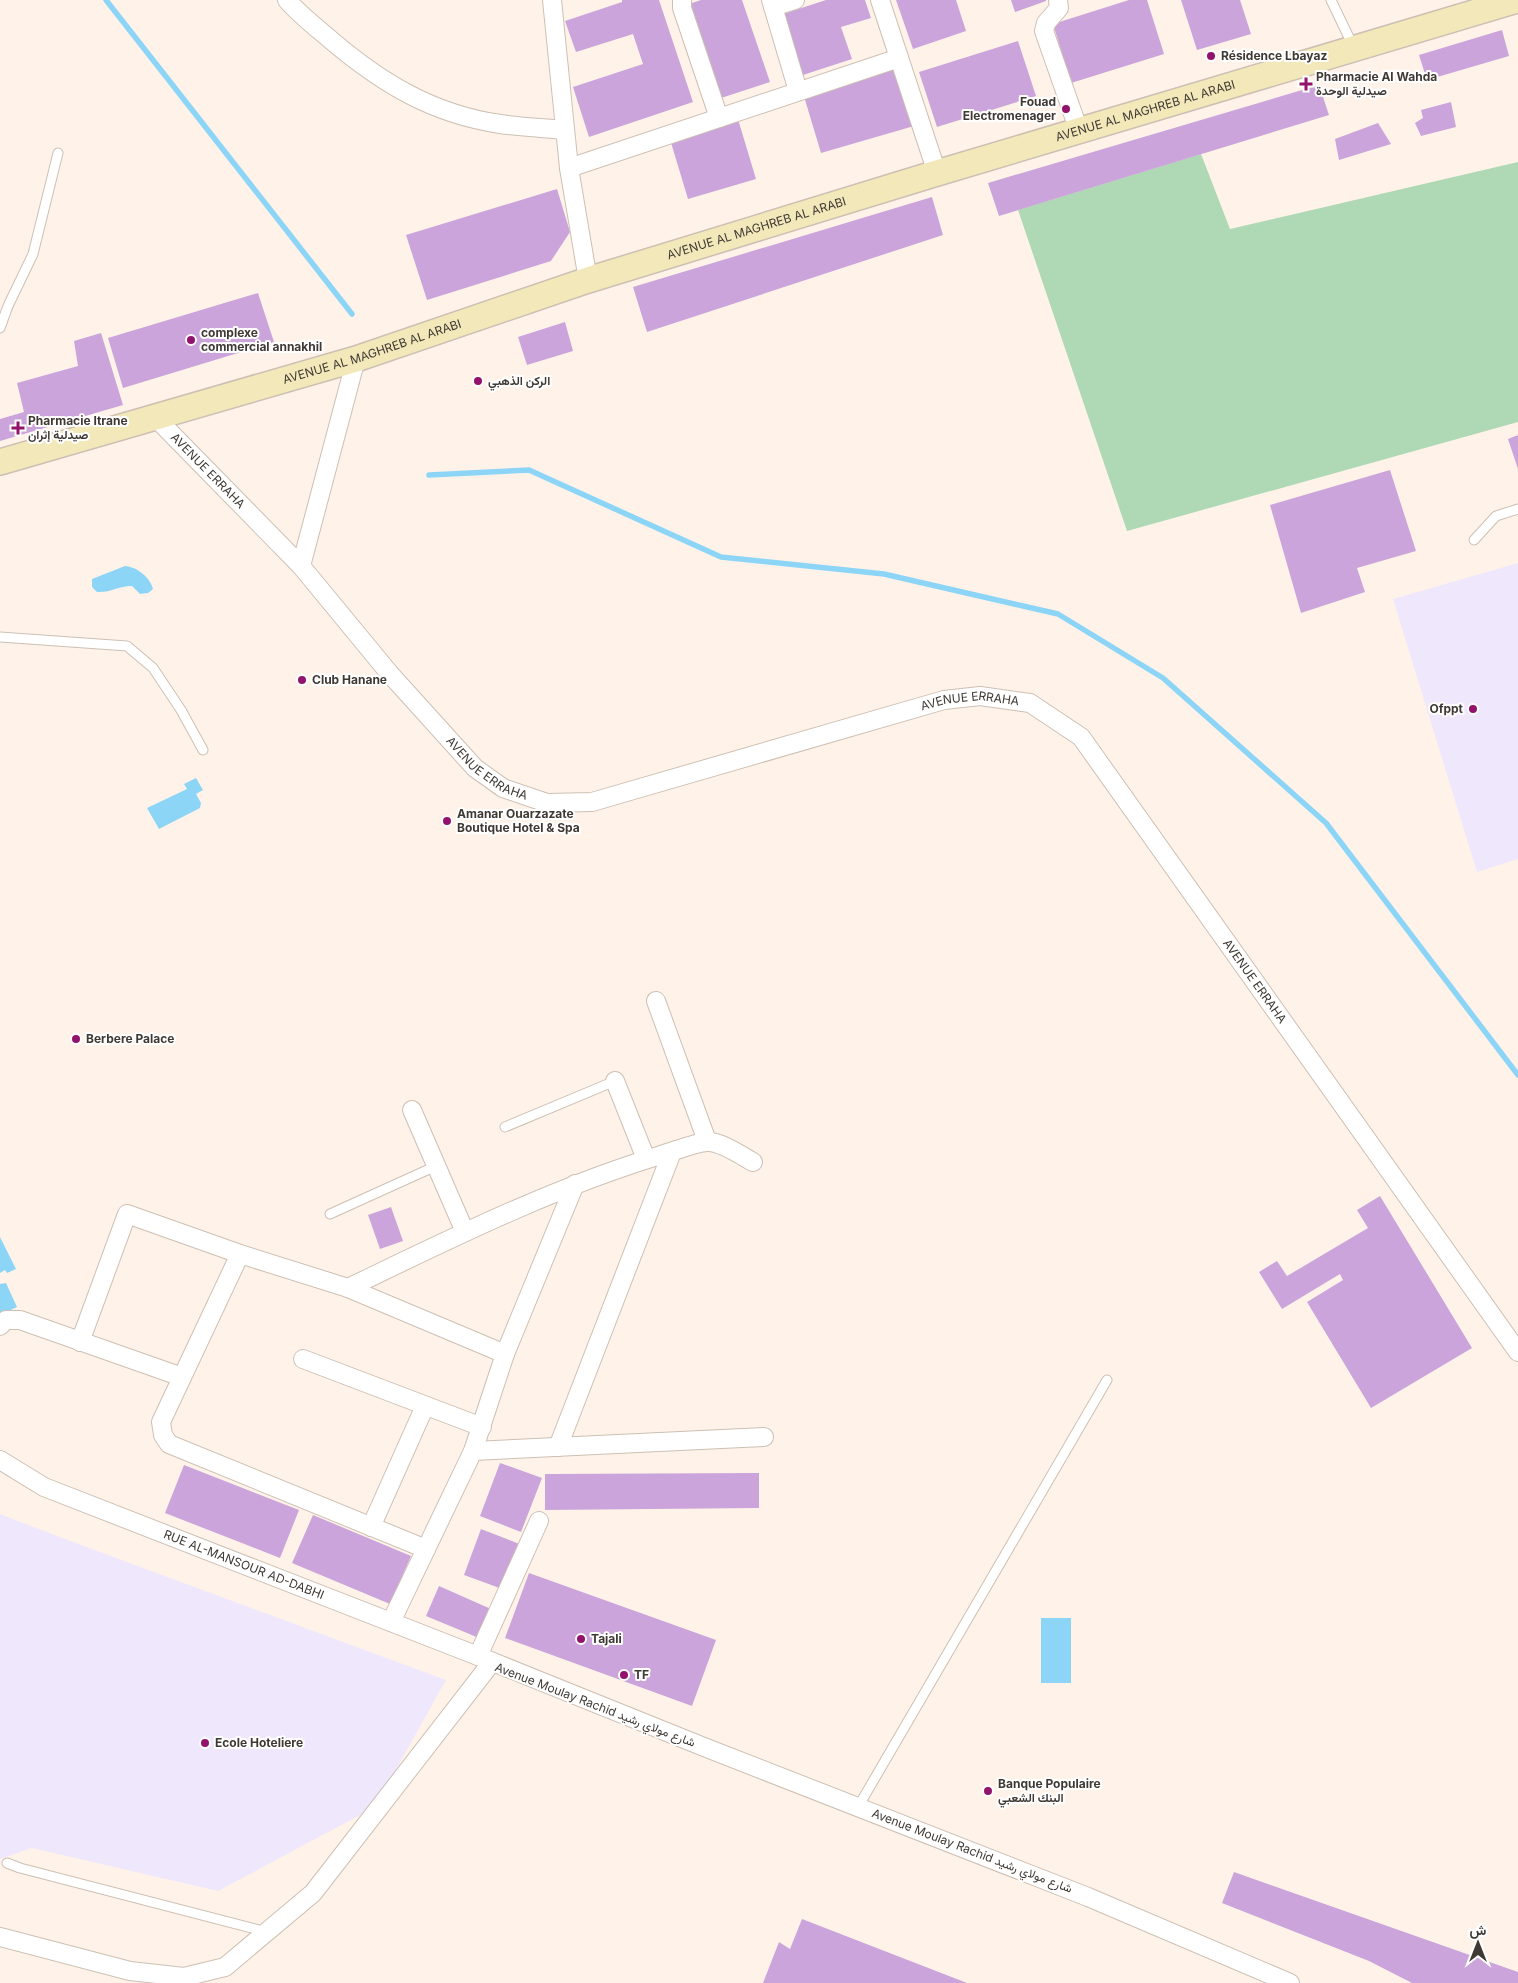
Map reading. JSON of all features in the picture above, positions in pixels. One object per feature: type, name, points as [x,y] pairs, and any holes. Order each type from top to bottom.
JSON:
[{"type":"main road","name":"AVENUE AL MAGHREB AL ARABI","points":[[0,462],[356,359],[588,280],[936,172],[1517,0]]},
{"type":"street","points":[[287,0],[360,65],[389,84],[414,97],[455,114],[500,124],[564,130]]},
{"type":"street","points":[[552,0],[564,130],[588,280]]},
{"type":"street","points":[[682,0],[682,8],[718,118]]},
{"type":"street","points":[[795,0],[772,4],[798,91]]},
{"type":"street","points":[[880,0],[936,172]]},
{"type":"street","points":[[1058,0],[1059,8],[1046,22],[1044,31],[1079,131]]},
{"type":"street","points":[[569,168],[899,58]]},
{"type":"street","points":[[301,566],[356,359]]},
{"type":"street","name":"AVENUE ERRAHA","points":[[156,418],[301,566],[390,674],[474,768],[503,788],[548,803],[592,802],[944,700],[980,696],[1030,704],[1081,737],[1518,1352]]},
{"type":"street","points":[[656,1001],[708,1141]]},
{"type":"street","points":[[615,1082],[646,1160]]},
{"type":"street","points":[[412,1110],[465,1232]]},
{"type":"street","points":[[348,1288],[465,1232],[575,1184],[646,1160],[708,1141],[721,1145],[753,1162]]},
{"type":"street","points":[[558,1447],[672,1152]]},
{"type":"street","points":[[391,1622],[473,1451],[506,1354],[575,1184]]},
{"type":"street","points":[[80,1342],[127,1214],[240,1254],[348,1288],[506,1354]]},
{"type":"street","points":[[240,1254],[160,1422],[163,1435],[169,1444],[426,1549]]},
{"type":"street","points":[[0,1326],[6,1320],[20,1320],[182,1377]]},
{"type":"street","points":[[303,1359],[482,1427]]},
{"type":"street","points":[[371,1527],[425,1406]]},
{"type":"street","points":[[473,1451],[764,1437]]},
{"type":"street","name":"RUE AL-MANSOUR AD-DABHI","points":[[0,1460],[44,1487],[485,1659]]},
{"type":"street","points":[[485,1659],[539,1520]]},
{"type":"street","name":"Avenue Moulay Rachid شارع مولاي رشيد","points":[[0,1937],[130,1971],[184,1977],[224,1968],[314,1893],[485,1659],[1088,1897],[1290,1983]]},
{"type":"lane","points":[[1331,0],[1354,48]]},
{"type":"lane","points":[[0,328],[8,306],[33,254],[58,153]]},
{"type":"lane","points":[[1474,540],[1496,516],[1518,509]]},
{"type":"lane","points":[[0,636],[127,646],[153,668],[181,710],[203,750]]},
{"type":"lane","points":[[505,1127],[615,1082]]},
{"type":"lane","points":[[330,1214],[436,1166]]},
{"type":"lane","points":[[858,1807],[1107,1380]]},
{"type":"lane","points":[[7,1863],[267,1932]]},
{"type":"shaded area","name":"Ofppt","points":[[1518,563],[1518,859],[1477,872],[1393,599]]},
{"type":"shaded area","name":"Ecole Hoteliere","points":[[0,1514],[446,1680],[375,1807],[218,1891],[32,1848],[0,1859]]},
{"type":"green space","points":[[1201,154],[1230,229],[1518,162],[1518,422],[1127,531],[1018,210]]},
{"type":"water","points":[[125,566],[134,568],[142,573],[149,580],[153,589],[148,593],[140,594],[132,586],[102,592],[97,592],[92,587],[92,579]]},
{"type":"water","points":[[196,778],[203,790],[196,794],[201,803],[200,808],[159,829],[147,808],[187,789],[184,784]]},
{"type":"water","points":[[0,1237],[16,1269],[7,1273],[5,1270],[0,1273]]},
{"type":"water","points":[[6,1283],[17,1307],[0,1315],[0,1284]]},
{"type":"water","points":[[1041,1618],[1071,1618],[1071,1683],[1041,1683]]},
{"type":"building","points":[[622,0],[659,0],[693,102],[589,137],[573,87],[643,64],[633,34],[576,52],[565,21],[622,2]]},
{"type":"building","points":[[701,0],[742,0],[770,82],[721,98],[689,4]]},
{"type":"building","points":[[826,0],[865,0],[871,18],[841,27],[852,59],[803,75],[783,14]]},
{"type":"building","points":[[896,0],[956,0],[966,31],[913,49]]},
{"type":"building","points":[[1011,0],[1046,0],[1046,1],[1015,12]]},
{"type":"building","points":[[1129,0],[1147,0],[1164,54],[1071,83],[1053,24]]},
{"type":"building","points":[[1181,0],[1240,0],[1251,34],[1197,50]]},
{"type":"building","points":[[1502,30],[1509,56],[1427,80],[1419,55]]},
{"type":"building","points":[[1018,41],[1036,96],[937,127],[919,72]]},
{"type":"building","points":[[896,66],[914,126],[821,153],[803,93]]},
{"type":"building","points":[[1319,85],[1329,115],[999,216],[988,183]]},
{"type":"building","points":[[1451,102],[1456,127],[1421,136],[1415,123],[1423,118],[1421,110]]},
{"type":"building","points":[[737,116],[756,179],[688,199],[669,136]]},
{"type":"building","points":[[1378,123],[1391,144],[1339,160],[1335,139]]},
{"type":"building","points":[[557,189],[570,232],[551,261],[427,300],[406,235]]},
{"type":"building","points":[[932,197],[943,235],[647,332],[633,287]]},
{"type":"building","name":"complexe commercial annakhil","points":[[258,293],[274,342],[123,388],[108,338]]},
{"type":"building","points":[[565,322],[573,351],[527,365],[518,337]]},
{"type":"building","points":[[101,333],[123,405],[0,441],[0,419],[24,412],[17,383],[78,366],[74,341]]},
{"type":"building","points":[[1518,435],[1518,469],[1508,439]]},
{"type":"building","points":[[1390,470],[1416,551],[1357,568],[1365,592],[1301,613],[1270,505]]},
{"type":"building","points":[[1380,1196],[1472,1348],[1371,1408],[1307,1302],[1343,1280],[1340,1274],[1282,1309],[1259,1272],[1277,1261],[1287,1276],[1368,1228],[1357,1210]]},
{"type":"building","points":[[391,1207],[403,1241],[380,1249],[368,1215]]},
{"type":"building","points":[[500,1463],[542,1478],[521,1532],[480,1516]]},
{"type":"building","points":[[184,1465],[299,1510],[280,1558],[165,1513]]},
{"type":"building","points":[[759,1473],[759,1508],[545,1510],[545,1474]]},
{"type":"building","points":[[313,1515],[411,1556],[390,1604],[292,1563]]},
{"type":"building","points":[[481,1529],[522,1545],[505,1590],[464,1575]]},
{"type":"building","points":[[529,1573],[716,1640],[692,1706],[505,1638]]},
{"type":"building","points":[[439,1586],[491,1609],[479,1638],[426,1616]]},
{"type":"building","points":[[1234,1872],[1518,1972],[1518,1983],[1412,1983],[1369,1961],[1222,1903]]},
{"type":"building","points":[[802,1919],[967,1983],[763,1983],[779,1942],[790,1949]]},
{"type":"waterway","points":[[106,0],[352,314]]},
{"type":"waterway","points":[[429,475],[529,470],[721,557],[884,574],[1058,614],[1163,678],[1326,823],[1518,1075]]},
{"type":"place","name":"Résidence Lbayaz","points":[[1211,56]]},
{"type":"place","name":"Pharmacie Al Wahda صيدلية الوحدة","points":[[1306,84]]},
{"type":"place","name":"Fouad Electromenager","points":[[1066,109]]},
{"type":"place","name":"complexe commercial annakhil","points":[[191,340]]},
{"type":"place","name":"الركن الذهبي","points":[[478,381]]},
{"type":"place","name":"Pharmacie Itrane صيدلية إثران","points":[[18,428]]},
{"type":"place","name":"Club Hanane","points":[[302,680]]},
{"type":"place","name":"Ofppt","points":[[1473,709]]},
{"type":"place","name":"Amanar Ouarzazate Boutique Hotel & Spa","points":[[447,821]]},
{"type":"place","name":"Berbere Palace","points":[[76,1039]]},
{"type":"place","name":"Tajali","points":[[581,1639]]},
{"type":"place","name":"TF","points":[[624,1675]]},
{"type":"place","name":"Ecole Hoteliere","points":[[205,1743]]},
{"type":"place","name":"Banque Populaire البنك الشعبي","points":[[988,1791]]}]
